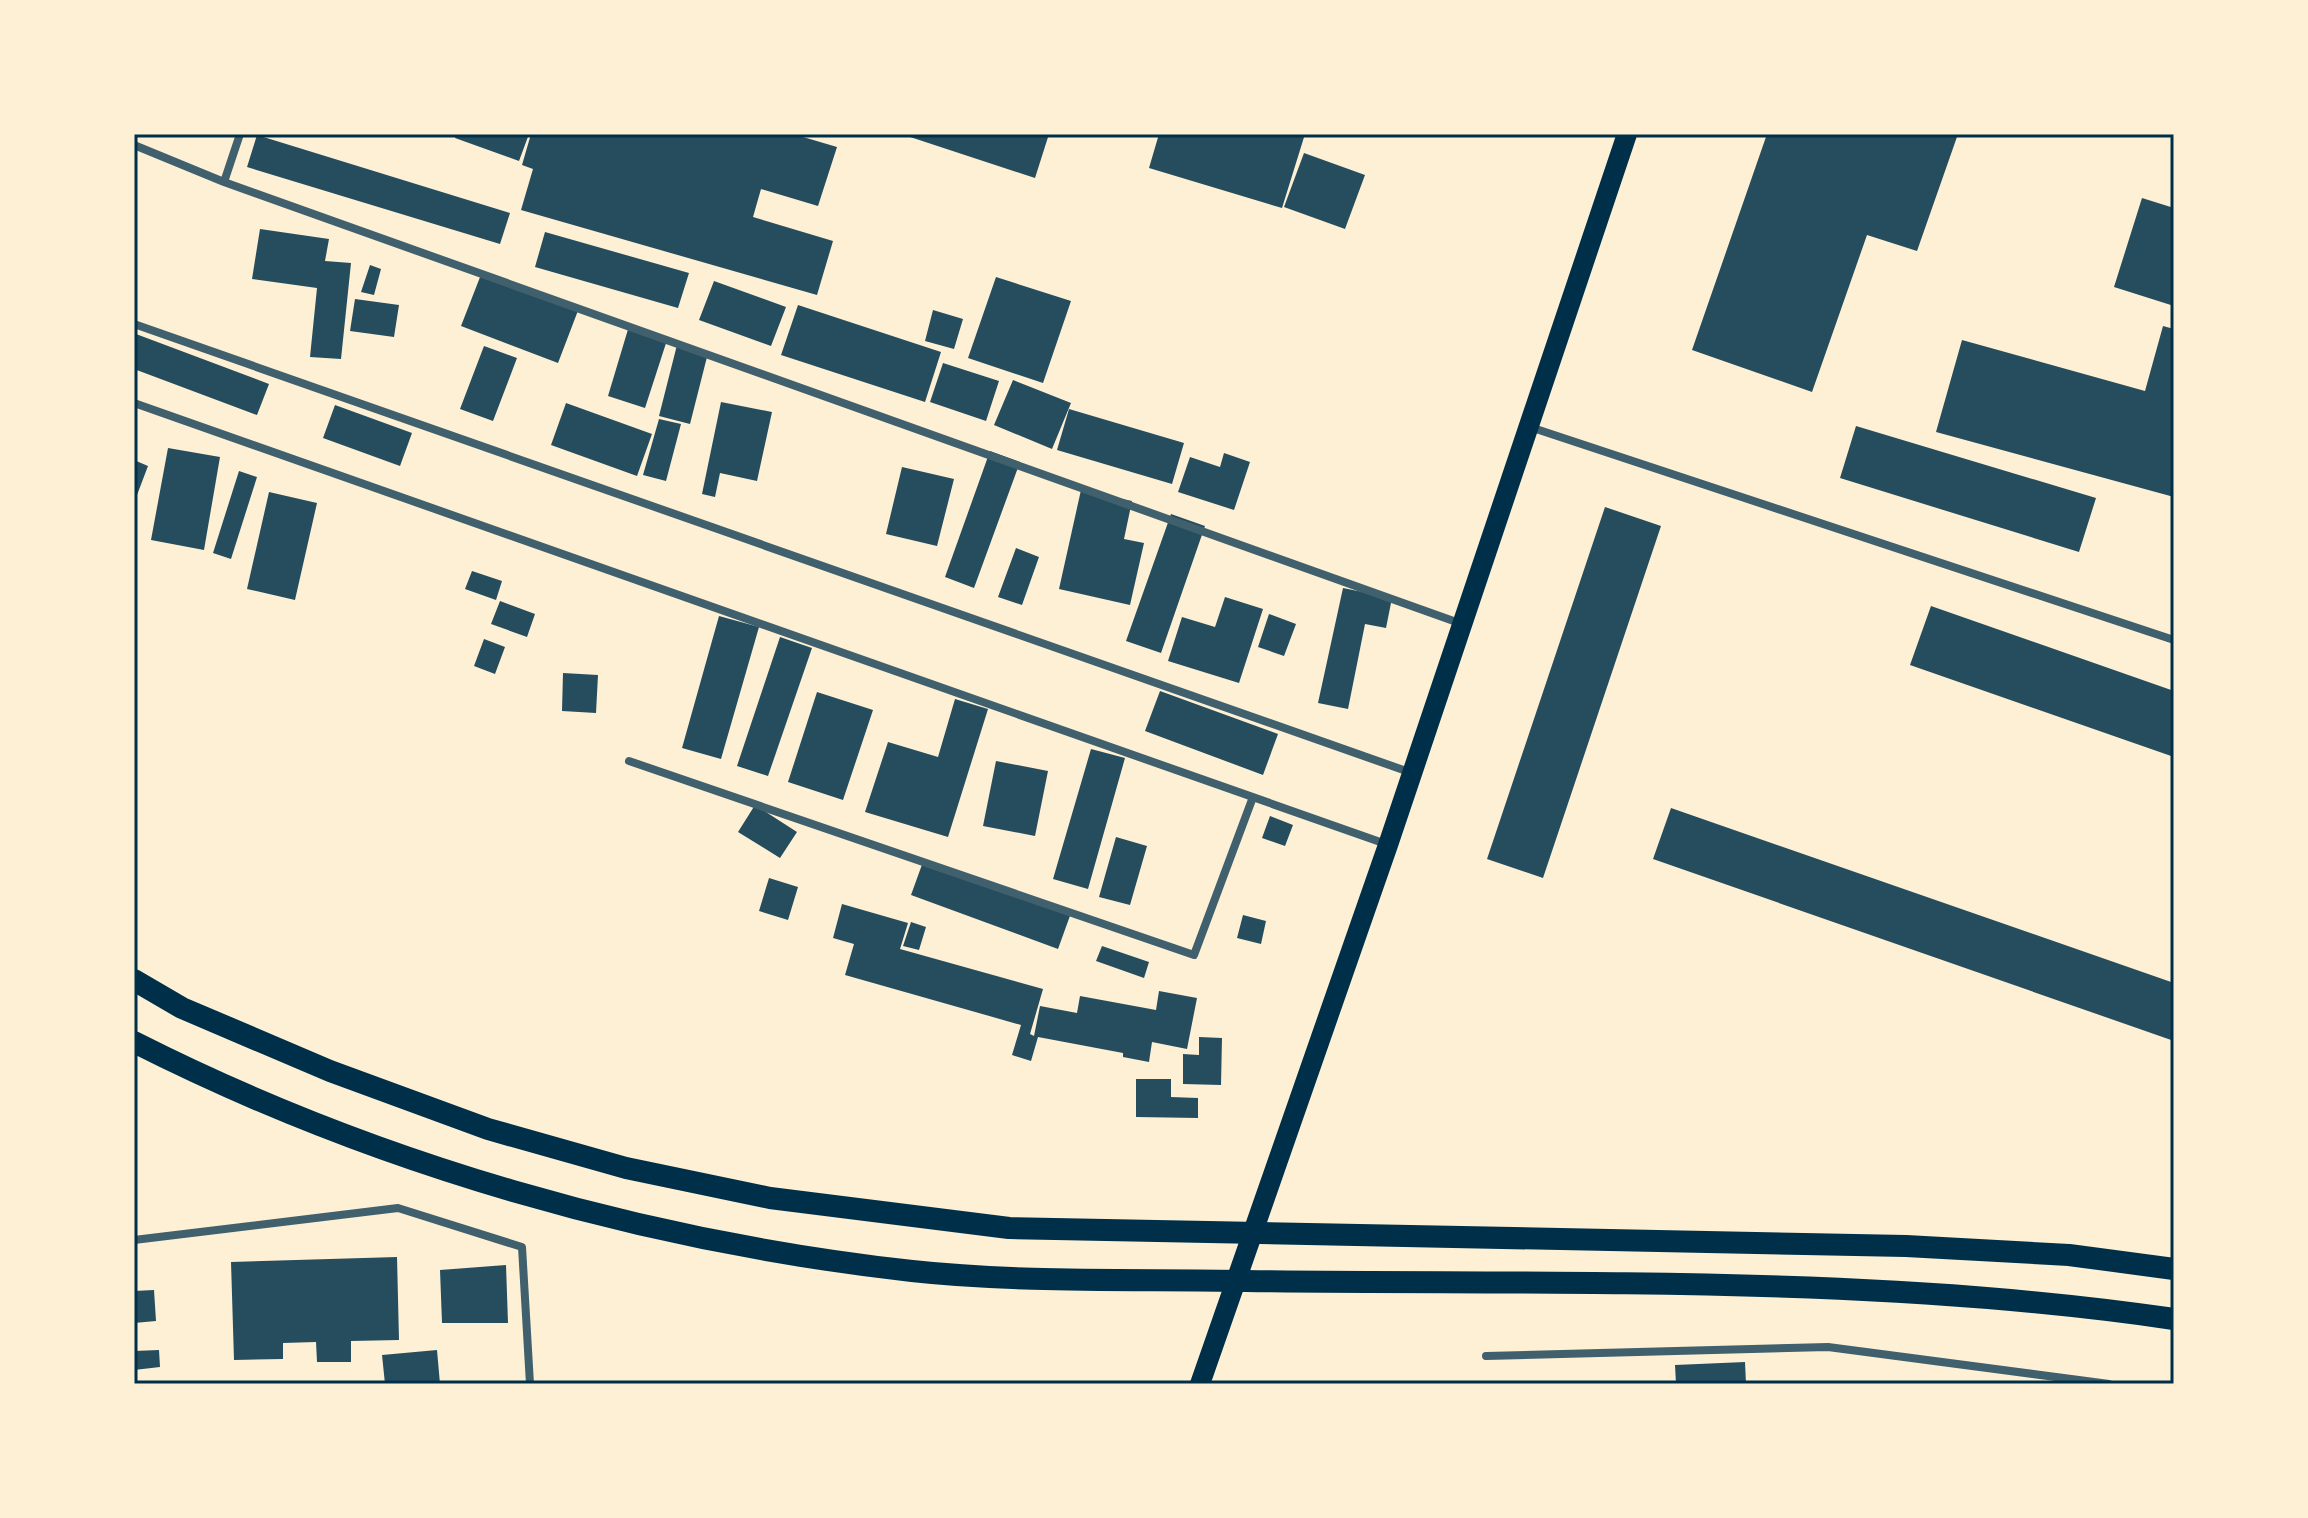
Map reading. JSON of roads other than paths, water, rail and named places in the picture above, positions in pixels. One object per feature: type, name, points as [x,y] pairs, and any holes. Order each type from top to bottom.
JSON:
[{"type":"highway","points":[[134,980],[182,1008],[330,1071],[488,1129],[626,1168],[770,1198],[1009,1228],[1906,1246],[2069,1255],[2174,1269]]},
{"type":"highway","points":[[134,1042],[297,1116],[443,1168],[568,1206],[754,1248],[915,1271],[1030,1277],[1719,1284],[1913,1291],[2057,1301],[2174,1319]]},
{"type":"main road","points":[[1200,1384],[1388,845],[1627,134]]},
{"type":"street","points":[[224,182],[240,134]]},
{"type":"street","points":[[134,145],[224,182],[1463,624]]},
{"type":"street","points":[[134,324],[1412,773]]},
{"type":"street","points":[[134,403],[1388,845]]},
{"type":"street","points":[[1530,427],[2174,640]]},
{"type":"street","points":[[629,761],[1194,955],[1253,797]]},
{"type":"street","points":[[134,1240],[398,1208],[522,1247],[530,1384]]},
{"type":"street","points":[[1486,1356],[1828,1347],[2109,1384]]}]
